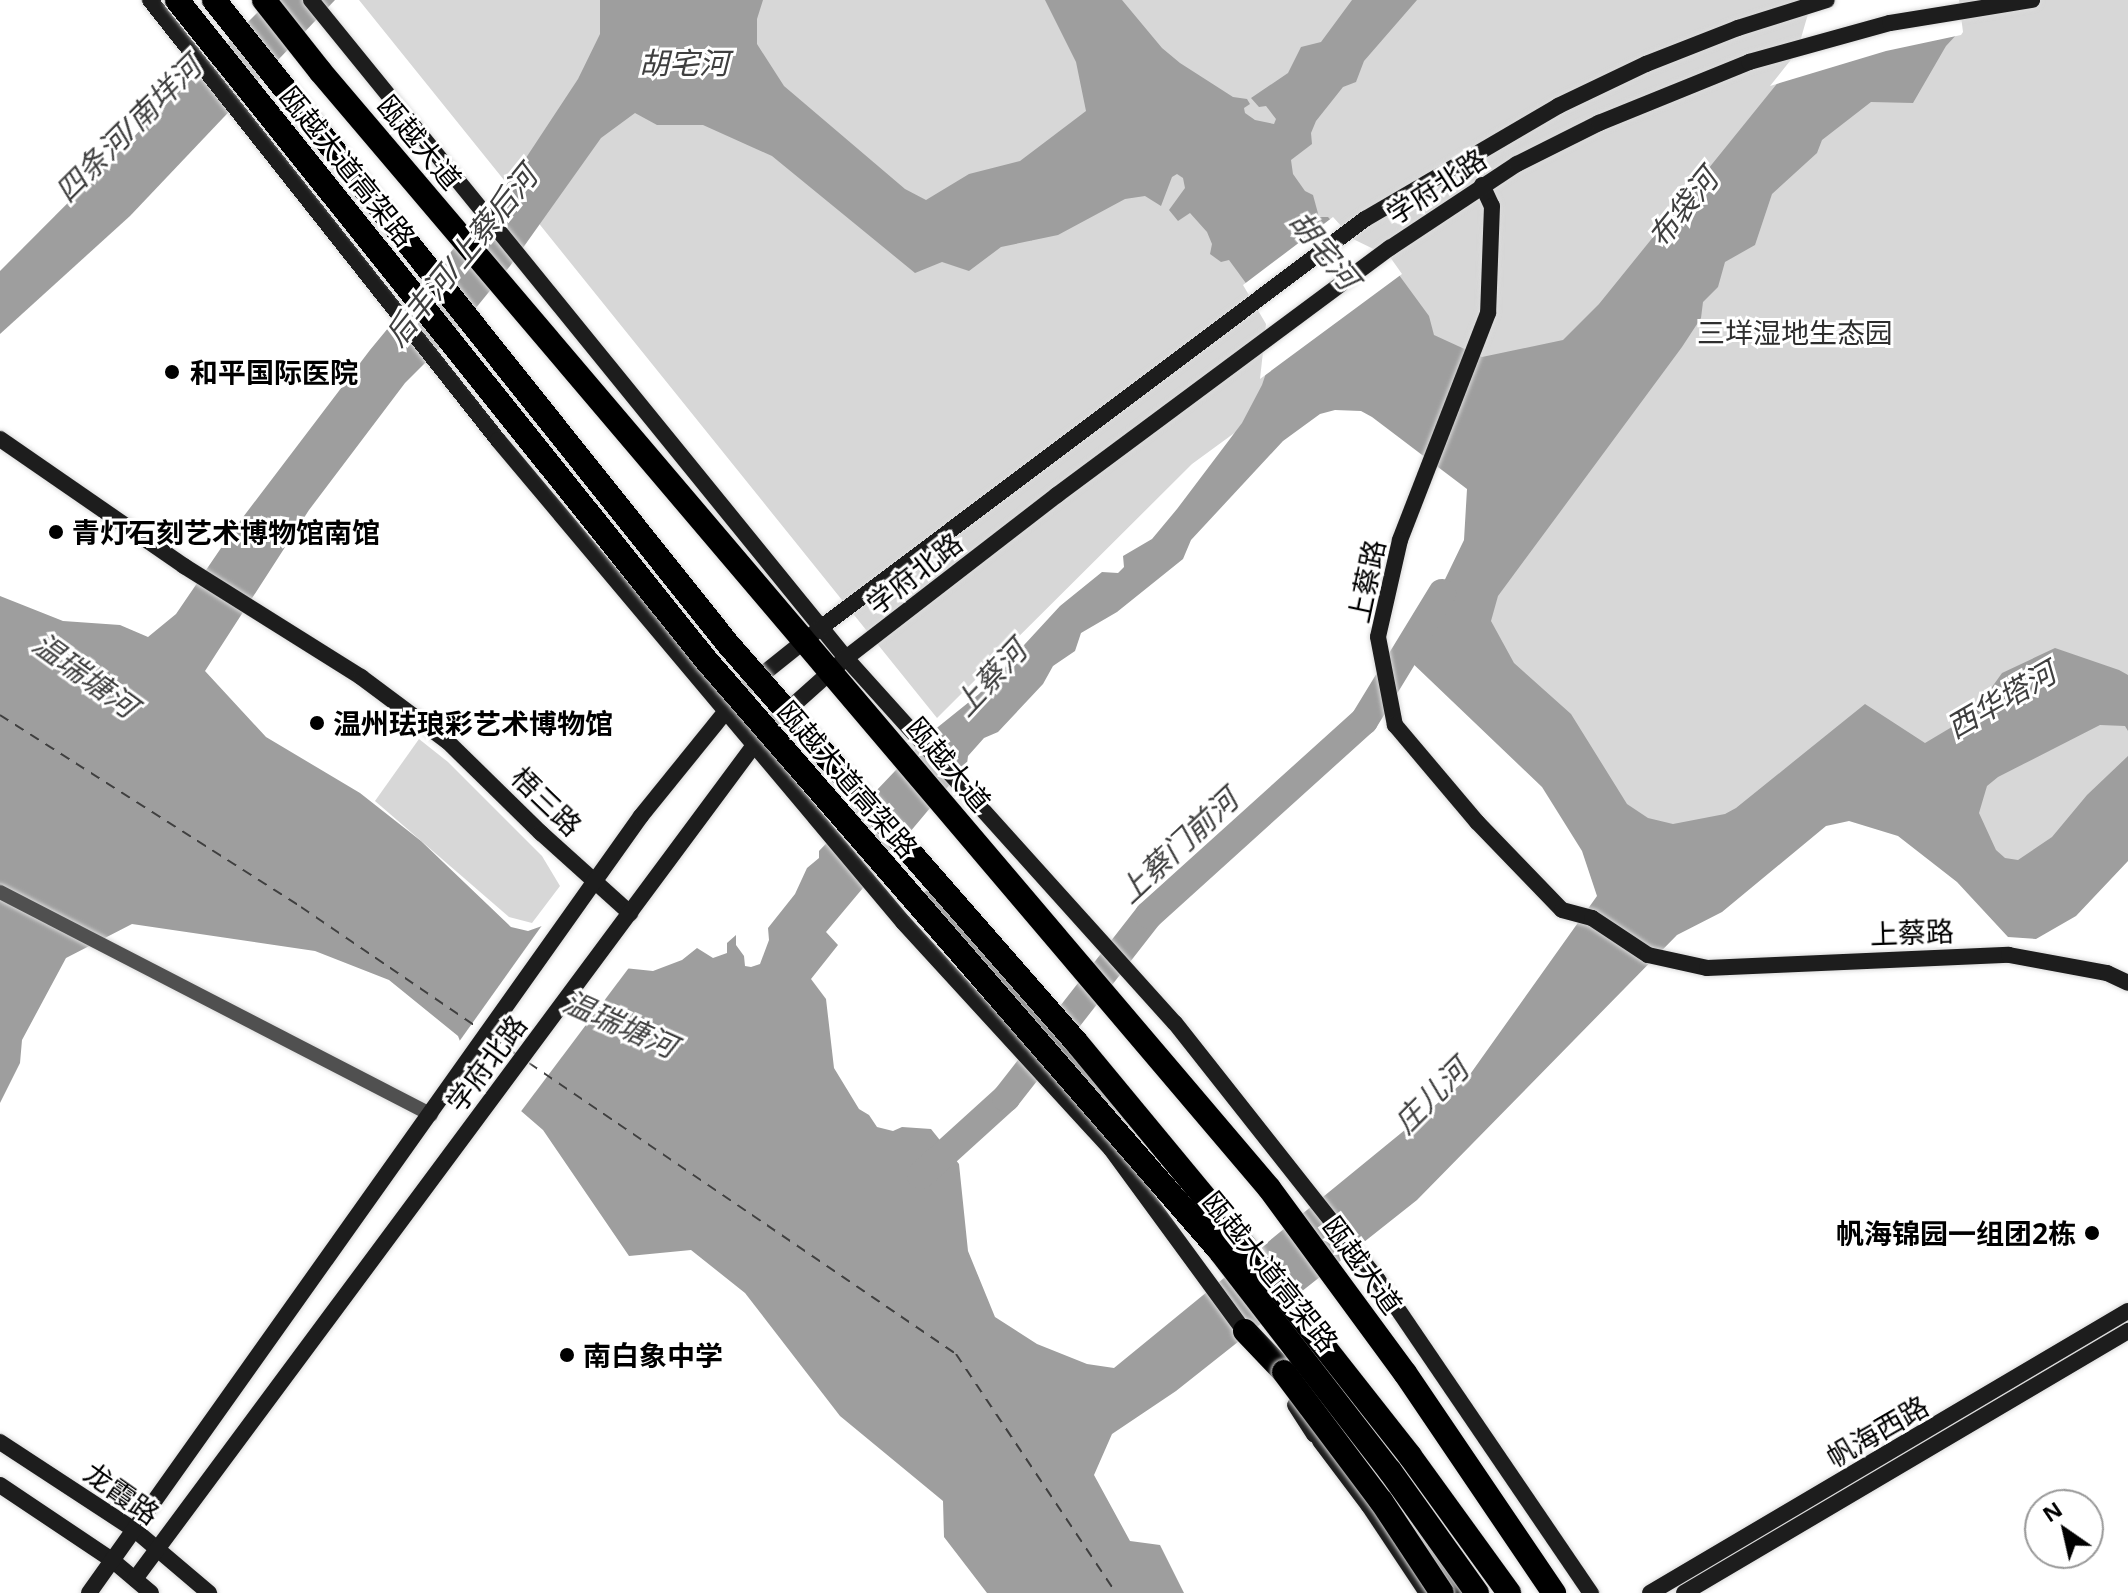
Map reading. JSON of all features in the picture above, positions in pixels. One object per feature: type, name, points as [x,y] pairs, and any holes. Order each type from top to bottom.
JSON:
[{"type":"highway","name":"瓯越大道高架路","points":[[177,0],[706,660],[1219,1250],[1390,1471],[1477,1593]]},
{"type":"highway","points":[[187,0],[210,11],[261,95],[627,554],[743,690],[763,734],[834,797],[1018,997],[1186,1192],[1271,1312],[1378,1478],[1462,1593]]},
{"type":"highway","name":"瓯越大道","points":[[264,0],[460,211],[706,525],[814,633],[892,742],[1287,1212],[1405,1373],[1554,1593]]},
{"type":"highway","points":[[280,0],[326,66]]},
{"type":"highway","name":"瓯越大道高架路","points":[[210,11],[728,644],[1077,1043],[1241,1241],[1410,1456],[1509,1593]]},
{"type":"highway","points":[[1245,1331],[1284,1372],[1381,1501],[1442,1593]]},
{"type":"main road","points":[[150,0],[444,372],[727,710],[763,734],[903,922],[1111,1149],[1206,1275],[1427,1593]]},
{"type":"main road","points":[[311,0],[334,28],[460,211],[814,633]]},
{"type":"main road","name":"学府北路","points":[[89,1593],[136,1531],[641,816],[743,690],[814,633],[1365,219],[1558,106],[1646,64],[1738,28],[1827,0]]},
{"type":"main road","name":"学府北路","points":[[135,1579],[763,734],[838,665],[1237,362],[1390,248],[1482,185],[1599,123],[1749,62],[1875,27],[1980,6],[2032,0]]},
{"type":"main road","name":"上蔡路","points":[[1482,185],[1492,206],[1488,313],[1400,540],[1378,637],[1395,725],[1477,822],[1562,910],[1592,918],[1648,955],[1707,968],[2009,955],[2107,973],[2128,983]]},
{"type":"main road","name":"梧三路","points":[[0,439],[184,566],[361,677],[447,741],[630,913]]},
{"type":"main road","points":[[838,665],[1175,1023],[1378,1280],[1591,1593]]},
{"type":"main road","name":"帆海西路","points":[[1650,1593],[2128,1311]]},
{"type":"main road","name":"帆海西路","points":[[1684,1593],[2128,1331]]},
{"type":"main road","points":[[1314,1434],[1378,1478]]},
{"type":"main road","name":"龙霞路","points":[[0,1442],[136,1531],[209,1593]]},
{"type":"main road","points":[[0,1485],[112,1560],[151,1593]]},
{"type":"street","points":[[0,892],[431,1114]]},
{"type":"green space","name":"三垟湿地生态园","points":[[359,0],[2128,0],[2128,821],[2027,890],[1842,785],[1688,904],[1438,656],[1516,513],[1359,342],[1192,464],[937,718]]},
{"type":"green space","points":[[419,739],[448,762],[542,856],[560,886],[532,923],[509,917],[375,801]]},
{"type":"water","points":[[270,0],[335,0],[130,216],[0,334],[0,271]]},
{"type":"water","points":[[600,0],[763,0],[757,19],[757,44],[784,86],[905,189],[926,200],[969,174],[1020,161],[1086,111],[1076,62],[1045,0],[1122,0],[1162,48],[1180,63],[1233,97],[1247,99],[1250,104],[1244,108],[1245,113],[1255,120],[1274,124],[1276,119],[1266,106],[1259,107],[1251,98],[1288,73],[1301,47],[1321,42],[1352,0],[1417,0],[1364,61],[1356,82],[1343,87],[1316,121],[1311,133],[1312,144],[1291,160],[1293,174],[1305,191],[1313,195],[1319,217],[1328,217],[1351,243],[1388,260],[1429,316],[1434,335],[1482,357],[1563,340],[1599,304],[1801,54],[1959,32],[1946,46],[1913,103],[1871,102],[1822,140],[1817,153],[1772,194],[1755,245],[1725,262],[1718,287],[1703,302],[1701,318],[1498,596],[1491,621],[1514,663],[1571,714],[1627,804],[1648,818],[1673,824],[1725,814],[1736,808],[1865,704],[1925,743],[1972,715],[2002,673],[2055,648],[2119,670],[2128,675],[2128,731],[2125,726],[2100,725],[1998,777],[1987,786],[1979,813],[1996,850],[2005,858],[2018,860],[2052,837],[2087,795],[2128,756],[2128,861],[2076,916],[2036,939],[2008,937],[1957,882],[1898,836],[1849,821],[1826,826],[1722,912],[1677,935],[1417,1200],[1176,1391],[1112,1434],[1094,1475],[1130,1541],[1160,1545],[1184,1593],[987,1593],[944,1537],[943,1501],[840,1416],[745,1293],[691,1250],[629,1256],[543,1130],[470,1067],[458,1036],[389,980],[315,951],[132,924],[66,958],[22,1040],[20,1063],[0,1103],[0,596],[63,621],[120,625],[148,637],[176,614],[234,529],[370,350],[516,173],[578,79],[600,34]],"holes":[[[635,113],[657,125],[703,125],[772,156],[915,273],[942,262],[969,271],[1001,247],[1058,235],[1125,199],[1145,196],[1161,206],[1172,177],[1177,174],[1183,178],[1185,188],[1169,210],[1178,221],[1190,213],[1207,232],[1212,244],[1210,254],[1221,262],[1229,260],[1262,305],[1270,323],[1266,373],[1262,385],[1242,423],[1177,509],[1152,539],[1123,556],[1124,567],[1118,573],[1102,572],[1060,606],[979,694],[933,731],[819,851],[819,858],[807,868],[795,894],[768,928],[769,940],[760,964],[751,967],[745,966],[744,956],[736,945],[736,935],[727,943],[727,953],[713,958],[697,948],[682,960],[653,971],[624,968],[542,926],[528,931],[511,927],[421,841],[360,793],[266,737],[205,671],[309,510],[405,383],[458,330],[510,266],[601,138]],[[1335,410],[1361,411],[1372,417],[1467,489],[1464,540],[1407,658],[1542,787],[1582,851],[1597,896],[1466,1080],[1114,1368],[1087,1364],[1037,1344],[995,1317],[968,1251],[959,1164],[931,1129],[902,1127],[893,1131],[877,1127],[869,1115],[859,1109],[834,1068],[826,999],[811,979],[838,945],[826,932],[967,764],[968,756],[984,738],[998,732],[1043,684],[1053,666],[1075,651],[1081,633],[1117,612],[1183,559],[1191,540],[1283,441],[1320,414]]]},
{"type":"pier","points":[[1812,0],[1959,0],[1963,32],[1961,35],[1886,51],[1770,86],[1797,52]]},
{"type":"pier","points":[[1333,217],[1353,239],[1390,257],[1402,274],[1260,379],[1266,324],[1243,285]]},
{"type":"pier","points":[[548,917],[566,920],[631,965],[519,1114],[468,1070],[456,1046]]},
{"type":"waterway","name":"上蔡门前河","points":[[921,1175],[1006,1098],[1149,915],[1364,721],[1442,593]]},
{"type":"ferry route","points":[[0,715],[301,907],[481,1030]]},
{"type":"ferry route","points":[[493,1038],[517,1055]]},
{"type":"ferry route","points":[[529,1063],[956,1354],[1116,1593]]},
{"type":"place","name":"和平国际医院","points":[[172,372]]},
{"type":"place","name":"青灯石刻艺术博物馆南馆","points":[[56,532]]},
{"type":"place","name":"温州珐琅彩艺术博物馆","points":[[317,723]]},
{"type":"place","name":"帆海锦园一组团2栋","points":[[2092,1233]]},
{"type":"place","name":"南白象中学","points":[[567,1355]]},
{"type":"water label","name":"胡宅河","points":[[684,63]]},
{"type":"water label","name":"四条河/南垟河","points":[[128,129]]},
{"type":"water label","name":"布袋河","points":[[1683,208]]},
{"type":"water label","name":"胡宅河","points":[[1324,250]]},
{"type":"water label","name":"后丰河/上蔡后河","points":[[461,256]]},
{"type":"water label","name":"温瑞塘河","points":[[85,675]]},
{"type":"water label","name":"上蔡河","points":[[990,678]]},
{"type":"water label","name":"西华塔河","points":[[2001,700]]},
{"type":"water label","name":"温瑞塘河","points":[[620,1024]]},
{"type":"water label","name":"庄儿河","points":[[1431,1096]]}]
